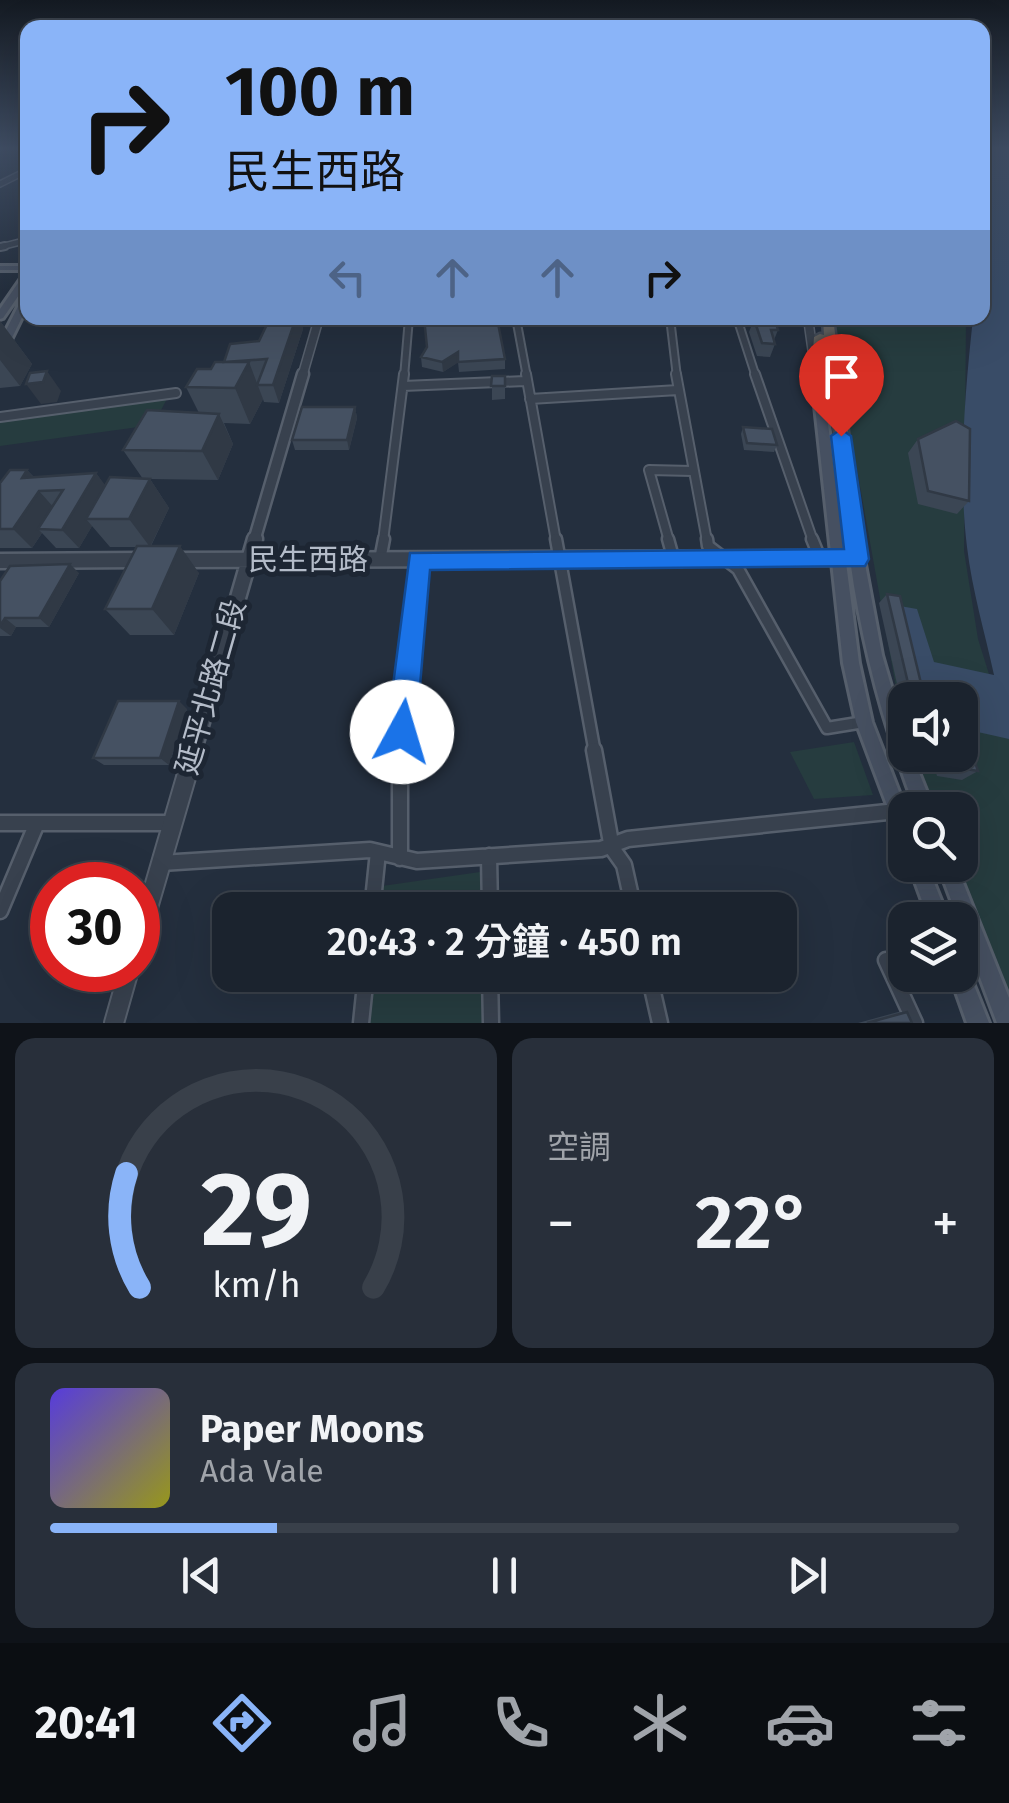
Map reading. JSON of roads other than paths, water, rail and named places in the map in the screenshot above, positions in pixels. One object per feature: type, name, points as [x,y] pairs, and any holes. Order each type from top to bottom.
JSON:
[{"type":"highway","points":[[817,378],[822,360],[820,325]]},
{"type":"highway","points":[[829,325],[857,559]]},
{"type":"main road","points":[[0,316],[20,285]]},
{"type":"main road","points":[[0,352],[20,311]]},
{"type":"main road","points":[[817,378],[850,663],[864,722],[890,792]]},
{"type":"main road","points":[[857,559],[876,670],[895,738],[917,792]]},
{"type":"main road","points":[[954,882],[1008,1023]]},
{"type":"main road","points":[[966,992],[978,1023]]},
{"type":"street","name":"延平北路二段","points":[[160,863],[317,325]]},
{"type":"street","points":[[380,560],[408,325]]},
{"type":"street","points":[[517,325],[612,848],[624,866],[630,892]]},
{"type":"street","points":[[671,325],[678,390],[708,546],[738,569],[827,728],[864,722]]},
{"type":"street","points":[[739,325],[795,500],[819,556]]},
{"type":"street","points":[[809,325],[817,378]]},
{"type":"street","points":[[402,386],[526,381]]},
{"type":"street","points":[[530,398],[678,390]]},
{"type":"street","points":[[0,417],[176,393]]},
{"type":"street","points":[[673,558],[649,470],[692,470]]},
{"type":"street","name":"民生西路","points":[[0,561],[819,556],[857,559]]},
{"type":"street","points":[[400,858],[403,700],[412,657],[418,560]]},
{"type":"street","points":[[160,863],[378,852],[417,861],[612,848],[628,839],[888,812]]},
{"type":"street","points":[[0,911],[36,822]]},
{"type":"street","points":[[0,823],[172,822]]},
{"type":"street","points":[[374,892],[378,852]]},
{"type":"street","points":[[489,856],[490,892]]},
{"type":"street","points":[[886,960],[915,1023]]},
{"type":"street","points":[[114,1023],[123,992]]},
{"type":"street","points":[[361,1023],[364,992]]},
{"type":"street","points":[[490,992],[491,1023]]},
{"type":"street","points":[[653,992],[660,1023]]},
{"type":"water","points":[[990,195],[1009,195],[1009,739],[978,732],[978,682],[912,682],[894,605],[917,609],[934,662],[994,675],[969,563],[963,462],[972,325],[990,325]]}]
